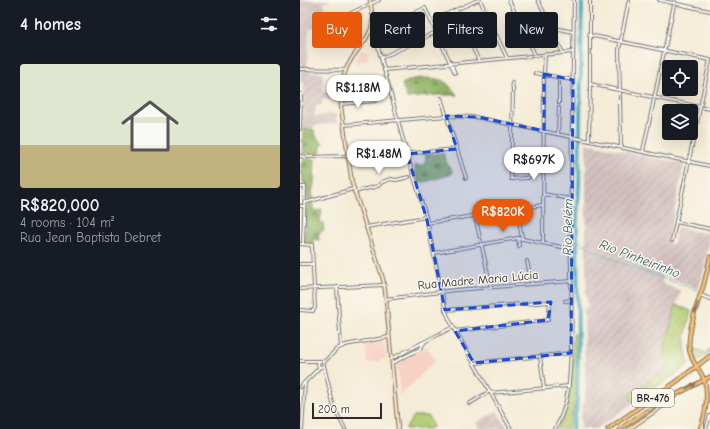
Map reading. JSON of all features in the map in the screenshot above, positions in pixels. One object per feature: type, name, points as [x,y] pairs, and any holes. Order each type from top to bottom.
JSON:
[{"type":"main road","points":[[370,2],[372,12]]},
{"type":"main road","points":[[370,32],[346,70],[342,87],[341,104],[354,190],[384,285],[398,429]]},
{"type":"main road","points":[[700,429],[703,422],[707,386],[692,360],[689,342],[694,315],[705,280],[710,257]]},
{"type":"main road","name":"BR-476","points":[[608,429],[676,382],[710,356]]},
{"type":"main road","name":"BR-476","points":[[620,429],[654,406],[710,377]]},
{"type":"main road","points":[[629,429],[669,402],[678,393]]},
{"type":"street","points":[[365,42],[320,39],[320,28],[370,2],[378,0]]},
{"type":"street","points":[[431,21],[479,0],[507,58]]},
{"type":"street","points":[[509,0],[535,55]]},
{"type":"street","points":[[538,0],[544,12]]},
{"type":"street","points":[[554,429],[564,410],[569,386],[571,352],[571,199],[574,0]]},
{"type":"street","points":[[587,140],[590,84],[590,0]]},
{"type":"street","points":[[621,147],[619,54],[629,0]]},
{"type":"street","points":[[659,0],[710,10]]},
{"type":"street","points":[[643,152],[675,2]]},
{"type":"street","points":[[416,12],[425,8],[433,25]]},
{"type":"street","points":[[456,10],[479,61]]},
{"type":"street","points":[[558,29],[573,32]]},
{"type":"street","points":[[381,58],[433,33]]},
{"type":"street","points":[[589,35],[710,60],[672,241]]},
{"type":"street","points":[[558,42],[563,53]]},
{"type":"street","points":[[378,48],[428,224],[445,310],[455,331],[511,429]]},
{"type":"street","points":[[444,48],[455,73]]},
{"type":"street","points":[[384,70],[573,52]]},
{"type":"street","points":[[543,243],[545,54]]},
{"type":"street","points":[[300,69],[346,70]]},
{"type":"street","points":[[535,73],[573,80]]},
{"type":"street","points":[[559,77],[559,102]]},
{"type":"street","points":[[512,83],[511,179],[528,178],[529,156],[543,156]]},
{"type":"street","points":[[590,84],[710,109]]},
{"type":"street","points":[[300,94],[300,129]]},
{"type":"street","points":[[441,98],[466,178]]},
{"type":"street","points":[[341,104],[375,101]]},
{"type":"street","points":[[558,108],[558,134]]},
{"type":"street","points":[[344,125],[446,116],[478,117],[710,166]]},
{"type":"street","points":[[300,156],[348,157],[407,154],[457,149]]},
{"type":"street","points":[[300,206],[354,190],[378,186],[382,182],[391,179],[396,180],[409,176]]},
{"type":"street","points":[[300,187],[305,187],[304,225],[301,244],[312,245],[315,308],[313,311],[300,310]]},
{"type":"street","points":[[543,194],[571,199]]},
{"type":"street","points":[[428,224],[543,205]]},
{"type":"street","points":[[517,209],[522,238]]},
{"type":"street","points":[[475,216],[491,287]]},
{"type":"street","points":[[366,227],[426,217]]},
{"type":"street","points":[[676,222],[710,229]]},
{"type":"street","points":[[300,224],[304,225]]},
{"type":"street","points":[[434,253],[518,238],[571,249]]},
{"type":"street","points":[[518,238],[519,246]]},
{"type":"street","points":[[527,261],[532,284]]},
{"type":"street","points":[[300,264],[313,264]]},
{"type":"street","name":"Rua Madre Maria Lúcia","points":[[386,299],[442,291],[572,281]]},
{"type":"street","points":[[300,289],[384,285]]},
{"type":"street","points":[[337,287],[341,347]]},
{"type":"street","points":[[700,295],[710,299]]},
{"type":"street","points":[[565,301],[572,300]]},
{"type":"street","points":[[445,310],[550,302],[548,320],[455,331]]},
{"type":"street","points":[[392,361],[420,349],[425,343],[453,327]]},
{"type":"street","points":[[300,387],[320,367],[322,367],[335,351],[341,347],[352,343],[389,337]]},
{"type":"street","points":[[474,363],[571,352]]},
{"type":"street","points":[[540,356],[544,388]]},
{"type":"street","points":[[300,361],[320,362],[324,364]]},
{"type":"street","points":[[320,362],[318,364],[320,367]]},
{"type":"street","points":[[324,364],[334,408],[346,429]]},
{"type":"street","points":[[302,429],[305,382]]},
{"type":"street","points":[[468,404],[491,392],[569,386]]},
{"type":"street","points":[[706,429],[710,416]]},
{"type":"street","points":[[703,422],[703,429]]},
{"type":"highlighted area","points":[[544,74],[573,80],[571,353],[474,363],[455,331],[548,320],[551,302],[445,310],[427,220],[407,154],[457,149],[446,116],[478,117],[544,131]]},
{"type":"shaded area","points":[[300,0],[331,0],[324,3],[326,12],[312,12],[312,28],[309,30],[307,71],[323,73],[323,91],[334,91],[335,100],[322,99],[322,105],[316,106],[315,116],[336,114],[337,123],[314,126],[313,129],[302,128],[303,83],[300,83]]},
{"type":"shaded area","points":[[361,51],[369,51],[367,61],[355,63],[354,62]]},
{"type":"shaded area","points":[[586,143],[684,164],[668,243],[673,244],[677,227],[710,234],[703,274],[698,289],[663,275],[662,283],[681,291],[663,354],[666,365],[665,370],[630,394],[629,396],[633,403],[596,429],[579,429],[581,426],[580,418],[586,388],[584,307],[588,308],[586,294]]},
{"type":"shaded area","points":[[385,342],[386,358],[377,362],[367,363],[365,344]]},
{"type":"shaded area","points":[[427,347],[436,360],[400,396],[397,362]]},
{"type":"shaded area","points":[[497,411],[508,429],[480,429],[476,423]]},
{"type":"green space","points":[[422,78],[442,80],[449,85],[457,95],[407,98],[402,84],[413,79]]},
{"type":"green space","points":[[303,129],[314,130],[317,137],[323,143],[320,154],[302,154]]},
{"type":"green space","points":[[443,153],[448,166],[452,170],[452,174],[425,182],[419,182],[415,173],[415,165],[421,166],[425,163],[426,155]]},
{"type":"green space","points":[[304,159],[315,159],[312,193],[314,199],[307,200],[307,186],[303,183],[301,165]]},
{"type":"green space","points":[[313,203],[313,211],[322,210],[320,222],[323,223],[324,230],[318,233],[319,240],[313,239],[313,243],[304,242],[306,205]]},
{"type":"green space","points":[[676,305],[691,311],[685,339],[688,366],[633,403],[629,396],[630,394],[665,370],[666,365],[663,354]]},
{"type":"green space","points":[[573,334],[576,334],[576,399],[568,429],[556,429],[562,419],[569,396]]},
{"type":"green space","points":[[692,348],[707,353],[710,349],[710,352],[697,362]]},
{"type":"green space","points":[[414,416],[428,416],[433,427],[428,429],[405,429]]},
{"type":"waterway","name":"Rio Belém","points":[[572,429],[577,400],[577,220],[579,185],[582,0]]},
{"type":"waterway","name":"Rio Pinheirinho","points":[[577,240],[595,251],[629,266],[697,290]]},
{"type":"waterway","name":"Rio Pinheirinho","points":[[705,293],[710,295]]}]
